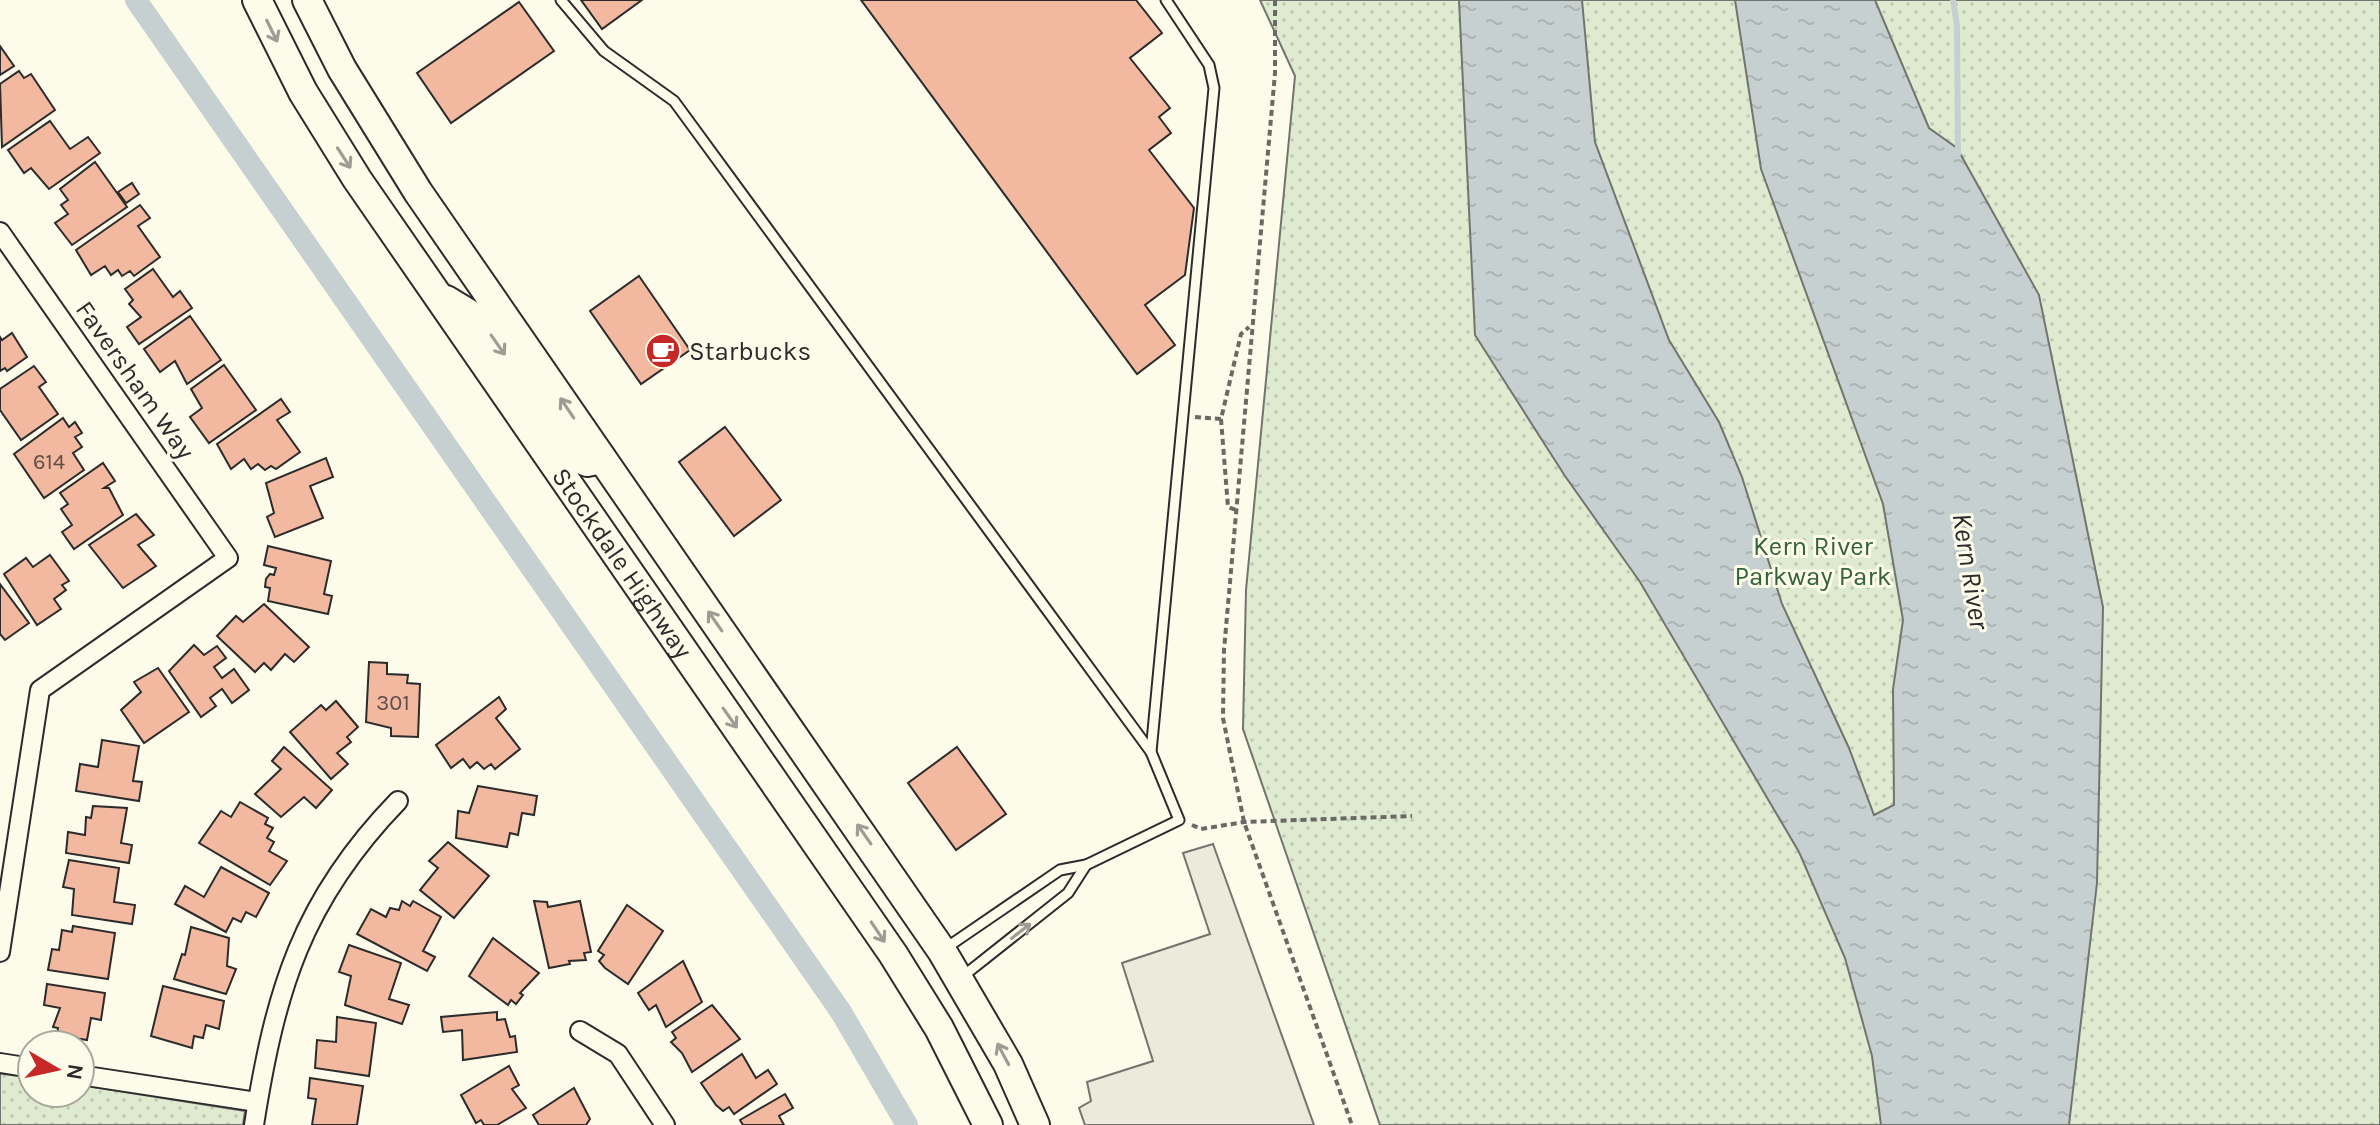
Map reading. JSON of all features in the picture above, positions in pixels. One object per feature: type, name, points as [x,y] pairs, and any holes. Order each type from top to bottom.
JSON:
[{"type":"main road","name":"Stockdale Highway","points":[[257,0],[329,135],[893,954],[939,1028],[988,1125]]},
{"type":"main road","name":"Stockdale Highway","points":[[307,0],[342,69],[389,147],[942,951],[1008,1064],[1035,1125]]},
{"type":"main road","points":[[438,296],[479,320],[578,458],[587,462],[602,459]]},
{"type":"street","name":"Faversham Way","points":[[0,232],[228,558],[40,690],[0,952]]},
{"type":"street","points":[[254,1125],[268,1038],[297,946],[345,862],[398,801]]},
{"type":"street","points":[[580,1031],[618,1054],[660,1123]]},
{"type":"street","points":[[96,1077],[257,1102]]},
{"type":"lane","points":[[561,0],[604,51],[674,101],[1151,752],[1179,820],[1086,865],[1060,870],[942,951]]},
{"type":"lane","points":[[1151,752],[1214,88],[1209,65],[1166,0]]},
{"type":"lane","points":[[960,979],[1068,893],[1086,865]]},
{"type":"path","points":[[1275,0],[1275,73],[1224,650],[1223,718],[1244,822],[1352,1125]]},
{"type":"path","points":[[1236,510],[1228,507],[1221,419],[1241,334],[1251,326]]},
{"type":"path","points":[[1185,416],[1221,419]]},
{"type":"path","points":[[1179,820],[1201,829],[1244,822],[1412,816]]},
{"type":"green space","name":"Kern River Parkway Park","points":[[1260,0],[2380,0],[2380,1125],[1380,1125],[1243,729],[1246,590],[1295,76]]},
{"type":"green space","points":[[0,1072],[16,1074],[16,1109],[96,1109],[96,1088],[245,1111],[243,1125],[0,1125]]},
{"type":"shaded area","points":[[1213,844],[1314,1125],[1085,1125],[1079,1108],[1091,1101],[1087,1082],[1153,1061],[1122,963],[1210,934],[1183,853]]},
{"type":"water","name":"Kern River","points":[[1459,0],[1582,0],[1595,142],[1669,340],[1719,422],[1742,477],[1782,604],[1849,748],[1874,815],[1894,805],[1893,689],[1903,620],[1883,504],[1761,169],[1735,0],[1875,0],[1929,128],[1957,148],[2039,295],[2103,607],[2097,883],[2069,1125],[1881,1125],[1872,1056],[1845,958],[1799,852],[1640,582],[1565,476],[1475,335]]},
{"type":"building","points":[[581,0],[642,0],[602,29]]},
{"type":"building","points":[[861,0],[1136,0],[1162,33],[1130,58],[1170,108],[1159,117],[1171,133],[1149,150],[1194,208],[1185,275],[1145,305],[1175,345],[1137,374]]},
{"type":"building","points":[[519,2],[554,51],[451,123],[417,73]]},
{"type":"building","points":[[0,46],[14,66],[0,75]]},
{"type":"building","points":[[19,71],[24,78],[31,74],[55,110],[2,147],[0,84]]},
{"type":"building","points":[[50,121],[70,149],[88,137],[100,153],[49,189],[31,168],[24,173],[8,150]]},
{"type":"building","points":[[95,162],[127,207],[72,245],[55,223],[68,214],[61,205],[68,200],[60,189]]},
{"type":"building","points":[[132,183],[139,194],[126,203],[118,192]]},
{"type":"building","points":[[140,205],[150,218],[138,226],[160,257],[134,276],[130,271],[122,276],[118,270],[111,275],[105,266],[91,275],[76,250]]},
{"type":"building","points":[[153,269],[173,297],[180,291],[192,308],[139,344],[127,327],[141,317],[129,304],[133,300],[125,289]]},
{"type":"building","points":[[639,276],[690,350],[641,384],[590,311]]},
{"type":"building","points":[[190,316],[221,360],[187,384],[175,361],[160,372],[144,349]]},
{"type":"building","points":[[12,333],[27,357],[7,371],[5,368],[0,371],[0,337],[2,340]]},
{"type":"building","points":[[224,365],[256,410],[209,443],[190,417],[202,408],[191,389]]},
{"type":"building","points":[[34,366],[46,382],[39,387],[58,414],[21,440],[0,410],[0,389]]},
{"type":"building","points":[[281,399],[290,412],[277,420],[300,452],[276,469],[271,466],[265,470],[258,464],[251,469],[244,459],[231,469],[217,444]]},
{"type":"building","points":[[63,418],[69,427],[75,422],[82,433],[75,437],[82,447],[73,453],[84,470],[44,498],[14,454]]},
{"type":"building","points":[[725,427],[781,500],[734,536],[679,462]]},
{"type":"building","points":[[326,458],[333,477],[310,486],[323,518],[275,537],[267,517],[274,513],[266,483]]},
{"type":"building","points":[[103,463],[115,481],[104,488],[109,488],[123,515],[74,549],[62,532],[72,525],[61,509],[68,504],[60,493]]},
{"type":"building","points":[[136,514],[154,535],[138,545],[156,566],[123,588],[89,545]]},
{"type":"building","points":[[268,546],[331,561],[324,594],[332,596],[328,614],[268,601],[270,588],[265,587],[266,579],[270,574],[274,575],[276,568],[264,565]]},
{"type":"building","points":[[50,555],[69,581],[62,585],[66,590],[54,599],[61,609],[37,625],[4,574],[26,558],[33,567]]},
{"type":"building","points":[[0,584],[29,623],[5,640],[0,634]]},
{"type":"building","points":[[264,604],[309,647],[294,662],[285,654],[271,670],[264,663],[255,672],[217,636],[236,616],[243,622]]},
{"type":"building","points":[[194,645],[204,655],[217,646],[226,658],[214,667],[222,678],[234,669],[249,690],[232,703],[222,689],[210,698],[216,706],[201,717],[169,671]]},
{"type":"building","points":[[369,662],[387,663],[387,674],[408,675],[407,683],[420,684],[418,737],[391,736],[391,728],[366,722]]},
{"type":"building","points":[[158,668],[189,712],[144,743],[121,710],[141,692],[134,682]]},
{"type":"building","points":[[499,697],[506,709],[496,718],[520,749],[495,769],[491,764],[484,769],[477,762],[470,768],[463,759],[451,768],[436,745]]},
{"type":"building","points":[[336,701],[358,727],[347,737],[351,742],[337,753],[348,764],[331,779],[290,732],[321,705],[326,710]]},
{"type":"building","points":[[102,740],[139,746],[133,781],[142,782],[139,801],[76,791],[80,764],[98,767]]},
{"type":"building","points":[[284,747],[332,790],[316,808],[304,797],[281,817],[255,794],[281,769],[272,761]]},
{"type":"building","points":[[957,747],[1006,814],[956,850],[908,783]]},
{"type":"building","points":[[478,786],[537,796],[534,815],[522,813],[518,835],[510,833],[507,847],[456,838],[458,811],[469,813]]},
{"type":"building","points":[[240,802],[268,818],[265,824],[273,828],[267,838],[274,842],[269,851],[287,861],[270,885],[199,843],[221,811],[231,817]]},
{"type":"building","points":[[93,806],[127,808],[121,843],[132,845],[129,863],[66,853],[68,832],[85,835],[86,817],[91,818]]},
{"type":"building","points":[[448,842],[489,876],[454,918],[420,890],[438,868],[429,861]]},
{"type":"building","points":[[69,860],[119,868],[114,902],[135,905],[132,924],[72,915],[74,889],[63,887]]},
{"type":"building","points":[[221,867],[269,893],[256,917],[246,912],[241,922],[233,918],[226,932],[175,904],[185,886],[204,897]]},
{"type":"building","points":[[402,901],[410,906],[413,901],[441,917],[423,951],[435,957],[427,971],[357,934],[371,909],[386,917],[390,908],[399,910]]},
{"type":"building","points":[[534,901],[547,902],[548,907],[580,901],[591,952],[584,953],[586,960],[569,961],[570,964],[549,968]]},
{"type":"building","points":[[627,905],[663,931],[628,984],[605,968],[599,961],[604,955],[598,951]]},
{"type":"building","points":[[73,926],[115,933],[108,979],[48,970],[52,949],[59,950],[62,930],[72,932]]},
{"type":"building","points":[[191,927],[229,938],[227,966],[236,969],[226,994],[174,979],[182,954],[185,955]]},
{"type":"building","points":[[493,938],[539,973],[520,993],[523,995],[516,1004],[511,1000],[508,1005],[469,976]]},
{"type":"building","points":[[349,945],[401,963],[389,999],[409,1005],[402,1024],[345,1005],[351,976],[339,972]]},
{"type":"building","points":[[683,961],[702,1002],[666,1027],[656,1005],[649,1010],[638,993]]},
{"type":"building","points":[[47,984],[105,993],[101,1020],[91,1018],[89,1029],[53,1027],[60,1008],[44,1005]]},
{"type":"building","points":[[163,986],[224,1001],[219,1029],[206,1025],[203,1038],[194,1036],[192,1048],[151,1036]]},
{"type":"building","points":[[712,1005],[740,1039],[692,1072],[682,1053],[671,1042],[676,1038],[672,1032]]},
{"type":"building","points":[[497,1012],[497,1020],[505,1019],[510,1037],[515,1036],[517,1052],[463,1060],[462,1030],[443,1032],[441,1017]]},
{"type":"building","points":[[337,1017],[376,1023],[369,1076],[315,1068],[317,1040],[336,1042]]},
{"type":"building","points":[[742,1054],[756,1078],[768,1070],[777,1084],[734,1114],[729,1107],[723,1111],[716,1105],[701,1083]]},
{"type":"building","points":[[509,1066],[519,1085],[512,1089],[526,1108],[497,1125],[484,1125],[481,1120],[476,1123],[461,1095]]},
{"type":"building","points":[[310,1078],[363,1086],[357,1125],[312,1125],[316,1099],[308,1098]]},
{"type":"building","points":[[574,1088],[590,1119],[586,1125],[539,1125],[533,1115]]},
{"type":"building","points":[[785,1094],[793,1108],[779,1116],[784,1125],[743,1125],[740,1120]]},
{"type":"waterway","points":[[136,0],[841,1012],[907,1125]]},
{"type":"waterway","points":[[1953,0],[1957,26],[1958,154]]},
{"type":"place","name":"Starbucks","points":[[663,351]]}]
